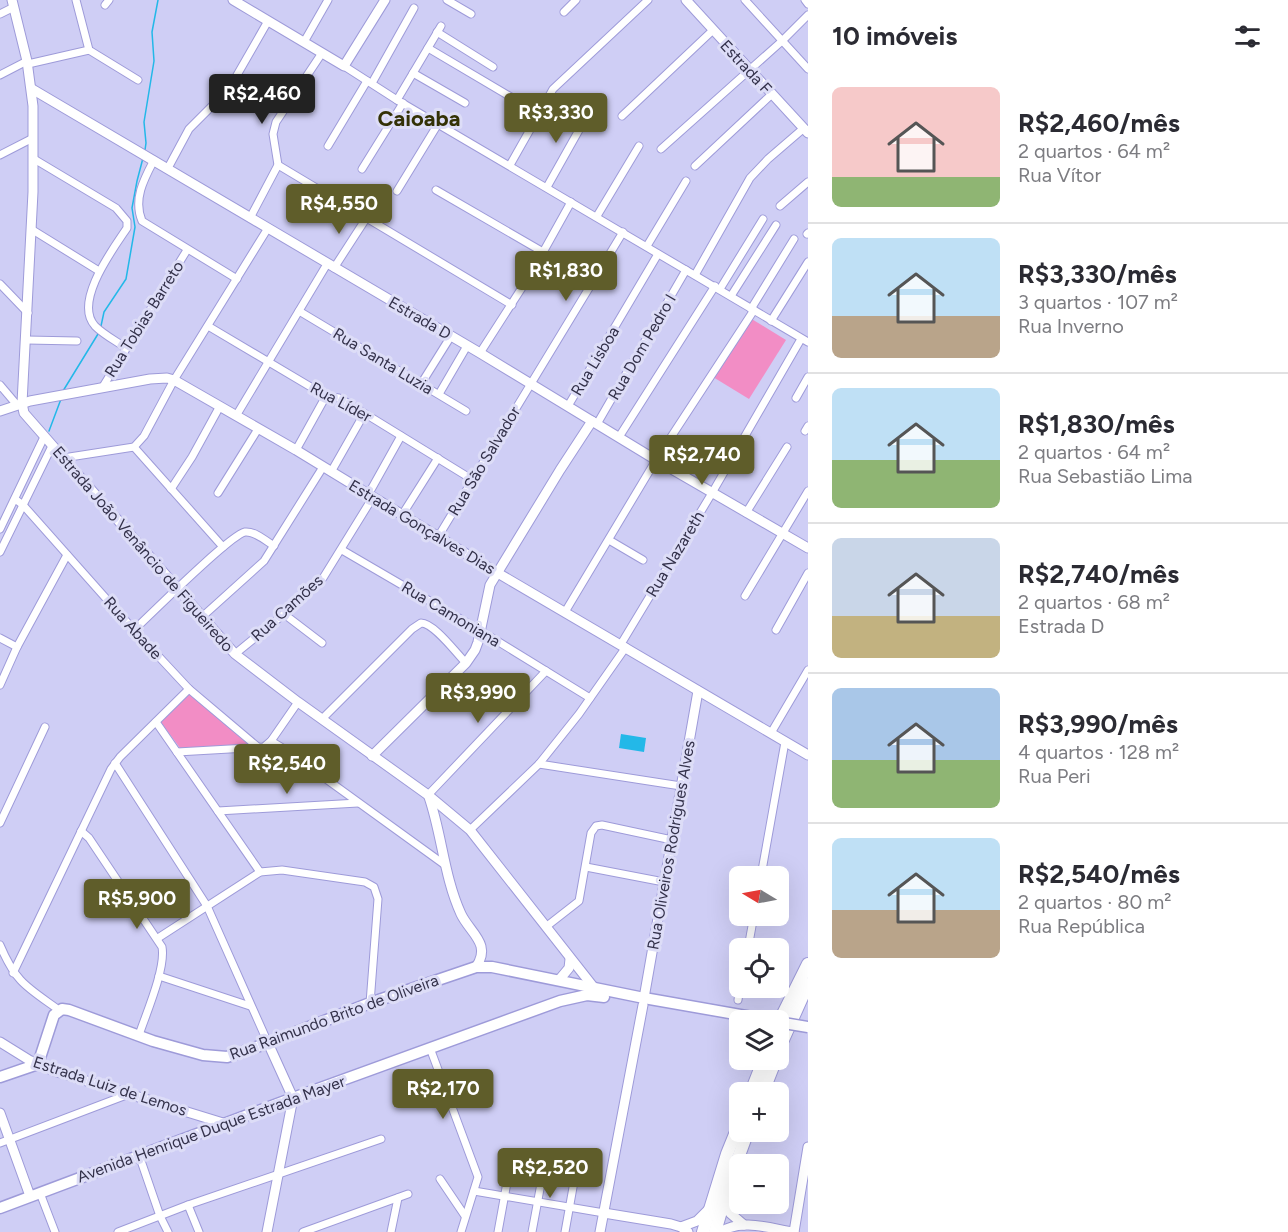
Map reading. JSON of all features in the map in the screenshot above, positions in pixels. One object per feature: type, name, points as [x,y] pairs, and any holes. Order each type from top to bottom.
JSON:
[{"type":"highway","points":[[785,1010],[808,964]]},
{"type":"highway","points":[[789,1026],[808,984]]},
{"type":"highway","points":[[704,1232],[733,1142]]},
{"type":"highway","points":[[715,1232],[729,1183]]},
{"type":"main road","name":"Rua Raimundo Brito de Oliveira","points":[[59,1010],[69,1010],[139,1035],[212,1056],[227,1057],[370,1003],[476,967],[492,967],[562,981],[594,992],[729,1017]]},
{"type":"main road","points":[[562,981],[568,991],[564,1000]]},
{"type":"main road","name":"Avenida Henrique Duque Estrada Mayer","points":[[0,1208],[430,1048],[564,1000],[594,992]]},
{"type":"main road","points":[[0,1077],[38,1064],[52,1020],[59,1010]]},
{"type":"main road","points":[[789,1024],[808,1027]]},
{"type":"main road","points":[[789,1031],[808,1034]]},
{"type":"street","points":[[76,0],[89,50]]},
{"type":"street","points":[[233,0],[804,341]]},
{"type":"street","points":[[304,42],[327,3],[317,0]]},
{"type":"street","points":[[344,66],[385,0]]},
{"type":"street","points":[[447,0],[471,14]]},
{"type":"street","points":[[564,12],[576,0]]},
{"type":"street","points":[[510,165],[553,89],[648,0]]},
{"type":"street","name":"Estrada F","points":[[686,0],[806,131]]},
{"type":"street","points":[[745,0],[808,69]]},
{"type":"street","points":[[805,0],[808,3]]},
{"type":"street","points":[[0,14],[13,3],[28,62],[32,89],[34,159],[27,340],[20,404]]},
{"type":"street","points":[[328,146],[414,8]]},
{"type":"street","points":[[660,149],[750,70],[808,15]]},
{"type":"street","points":[[168,168],[189,129],[229,89],[268,21]]},
{"type":"street","points":[[362,170],[439,29],[493,67]]},
{"type":"street","points":[[622,116],[712,31]]},
{"type":"street","points":[[428,48],[538,113]]},
{"type":"street","points":[[0,75],[28,62],[89,50],[138,80]]},
{"type":"street","points":[[250,218],[278,165],[273,134],[276,122],[322,53]]},
{"type":"street","points":[[413,73],[465,103]]},
{"type":"street","name":"Estrada D","points":[[32,89],[808,548]]},
{"type":"street","points":[[695,166],[772,94]]},
{"type":"street","points":[[547,187],[588,114]]},
{"type":"street","points":[[397,191],[438,124]]},
{"type":"street","points":[[695,275],[750,178],[806,131]]},
{"type":"street","points":[[0,155],[33,138]]},
{"type":"street","points":[[597,216],[639,146]]},
{"type":"street","points":[[34,159],[116,208],[128,224],[99,271],[94,283],[90,306],[90,316],[96,327],[126,348]]},
{"type":"street","points":[[152,159],[139,199],[140,217],[145,224],[237,279]]},
{"type":"street","points":[[278,165],[367,216],[512,305]]},
{"type":"street","points":[[647,246],[686,182]]},
{"type":"street","points":[[780,206],[808,182]]},
{"type":"street","points":[[436,190],[543,252]]},
{"type":"street","points":[[480,353],[512,305],[571,202]]},
{"type":"street","points":[[236,416],[299,311],[367,216]]},
{"type":"street","points":[[619,437],[763,219]]},
{"type":"street","points":[[731,296],[776,225]]},
{"type":"street","points":[[63,458],[134,447],[144,436],[174,380],[268,228]]},
{"type":"street","points":[[31,229],[99,271]]},
{"type":"street","name":"Rua São Salvador","points":[[438,537],[623,232]]},
{"type":"street","points":[[565,612],[656,460],[753,309],[794,239]]},
{"type":"street","name":"Rua Tobias Barreto","points":[[101,388],[187,250]]},
{"type":"street","name":"Rua Lisboa","points":[[568,406],[658,254]]},
{"type":"street","points":[[771,321],[808,262]]},
{"type":"street","name":"Rua Dom Pedro I","points":[[594,423],[686,270]]},
{"type":"street","points":[[0,284],[28,313]]},
{"type":"street","name":"Rua Santa Luzia","points":[[299,311],[466,411]]},
{"type":"street","name":"Rua Líder","points":[[208,326],[326,396],[339,398],[473,480]]},
{"type":"street","points":[[421,384],[451,336]]},
{"type":"street","points":[[27,340],[77,341]]},
{"type":"street","name":"Rua Nazareth","points":[[470,830],[539,764],[590,698],[804,341]]},
{"type":"street","points":[[439,394],[467,346]]},
{"type":"street","name":"Estrada Gonçalves Dias","points":[[0,411],[20,404],[67,394],[160,377],[174,380],[296,450],[496,572],[808,755]]},
{"type":"street","points":[[796,398],[808,377]]},
{"type":"street","points":[[0,385],[20,404]]},
{"type":"street","points":[[296,450],[326,396]]},
{"type":"street","name":"Estrada João Venâncio de Figueiredo","points":[[20,404],[27,417],[44,437],[236,654],[322,720],[428,795],[470,830],[547,926],[594,992]]},
{"type":"street","points":[[171,489],[188,464],[220,406]]},
{"type":"street","points":[[203,616],[264,561],[364,414]]},
{"type":"street","points":[[372,756],[466,663],[475,650],[481,631],[486,596],[496,572],[594,423]]},
{"type":"street","points":[[218,493],[258,429]]},
{"type":"street","name":"Rua Camões","points":[[236,654],[323,578],[342,550],[401,436]]},
{"type":"street","points":[[0,529],[44,437]]},
{"type":"street","points":[[0,552],[52,446]]},
{"type":"street","points":[[134,447],[223,547]]},
{"type":"street","points":[[746,513],[787,447]]},
{"type":"street","points":[[402,515],[438,458]]},
{"type":"street","points":[[745,596],[808,491]]},
{"type":"street","name":"Rua Abade","points":[[15,499],[23,505],[189,689],[260,748]]},
{"type":"street","points":[[134,630],[239,534],[246,532],[255,534],[274,546]]},
{"type":"street","points":[[609,540],[643,560]]},
{"type":"street","name":"Rua Camoniana","points":[[342,550],[590,698]]},
{"type":"street","points":[[0,685],[67,555]]},
{"type":"street","points":[[776,630],[808,573]]},
{"type":"street","points":[[284,614],[322,643]]},
{"type":"street","points":[[322,720],[412,629],[421,623],[428,624],[466,663]]},
{"type":"street","points":[[0,638],[18,647]]},
{"type":"street","points":[[771,733],[808,670]]},
{"type":"street","points":[[476,967],[482,955],[482,947],[461,913],[445,865],[428,795],[546,671]]},
{"type":"street","points":[[13,973],[115,763],[189,689]]},
{"type":"street","name":"Rua Oliveiros Rodrigues Alves","points":[[600,1232],[644,1001],[698,691]]},
{"type":"street","points":[[177,752],[260,748],[271,741],[298,702]]},
{"type":"street","points":[[156,722],[260,872]]},
{"type":"street","points":[[0,823],[45,727]]},
{"type":"street","points":[[271,741],[445,865]]},
{"type":"street","points":[[763,866],[785,742]]},
{"type":"street","points":[[115,763],[207,906],[293,1098],[267,1232]]},
{"type":"street","points":[[539,764],[681,786]]},
{"type":"street","points":[[218,811],[358,803]]},
{"type":"street","points":[[547,926],[579,901],[591,833],[598,825],[672,840]]},
{"type":"street","points":[[81,831],[89,838],[158,938],[163,951],[159,976],[139,1035]]},
{"type":"street","points":[[586,867],[664,882]]},
{"type":"street","points":[[158,938],[260,872],[282,870],[364,882],[374,887],[378,899],[370,1003]]},
{"type":"street","name":"Rua Raimundo Brito de Oliveira","points":[[0,945],[13,973],[21,983],[59,1010]]},
{"type":"street","points":[[562,981],[570,959]]},
{"type":"street","points":[[159,976],[250,1006]]},
{"type":"street","name":"Estrada Luiz de Lemos","points":[[0,1042],[38,1064],[223,1124]]},
{"type":"street","points":[[430,1048],[477,1174],[461,1232]]},
{"type":"street","points":[[5,1141],[129,1094]]},
{"type":"street","points":[[0,1113],[5,1141],[55,1232]]},
{"type":"street","points":[[118,1232],[188,1205],[381,1138]]},
{"type":"street","points":[[721,1232],[730,1227],[744,1225],[794,1232],[808,1147]]},
{"type":"street","points":[[139,1155],[160,1216],[168,1232]]},
{"type":"street","points":[[532,1232],[545,1162]]},
{"type":"street","points":[[566,1232],[577,1165]]},
{"type":"street","points":[[498,1232],[510,1166]]},
{"type":"street","points":[[440,1179],[465,1216]]},
{"type":"street","points":[[729,1187],[727,1201],[729,1211]]},
{"type":"street","points":[[474,1191],[604,1213],[685,1230],[710,1208]]},
{"type":"street","points":[[303,1232],[408,1194]]},
{"type":"street","points":[[391,1232],[398,1198]]},
{"type":"street","points":[[188,1205],[199,1232]]},
{"type":"street","points":[[731,1214],[744,1225]]},
{"type":"street","points":[[326,1232],[328,1223]]},
{"type":"shaded area","points":[[750,318],[786,340],[749,399],[713,377]]},
{"type":"shaded area","points":[[190,694],[250,746],[180,748],[160,721]]},
{"type":"water","points":[[621,734],[646,738],[644,752],[619,748]]},
{"type":"waterway","points":[[145,150],[144,122],[154,61],[152,32],[158,0]]},
{"type":"waterway","points":[[101,326],[104,312],[126,279],[135,227],[132,208],[143,158]]},
{"type":"waterway","points":[[63,391],[98,334]]},
{"type":"waterway","points":[[49,431],[61,399]]},
{"type":"district","name":"Caioaba","points":[[419,118]]}]
